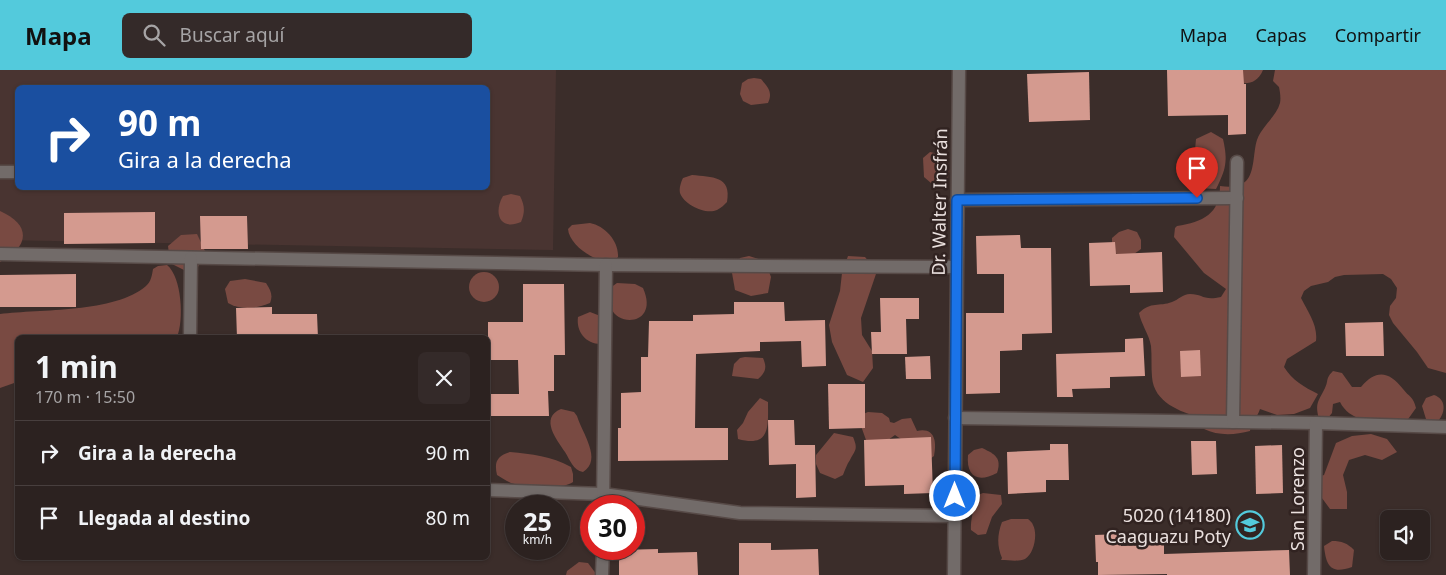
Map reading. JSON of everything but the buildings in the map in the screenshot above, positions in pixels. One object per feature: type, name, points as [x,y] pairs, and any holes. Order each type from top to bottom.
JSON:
[{"type":"street","name":"Dr. Walter Insfrán","points":[[954,575],[958,70]]},
{"type":"street","points":[[1233,422],[1237,162]]},
{"type":"street","points":[[0,172],[15,172]]},
{"type":"street","points":[[957,200],[1237,198]]},
{"type":"street","points":[[0,254],[606,265],[956,267]]},
{"type":"street","points":[[190,258],[190,335]]},
{"type":"street","points":[[603,495],[606,265]]},
{"type":"street","points":[[955,418],[1316,423],[1446,427]]},
{"type":"street","name":"San Lorenzo","points":[[1314,575],[1316,423]]},
{"type":"street","points":[[490,490],[580,498]]},
{"type":"street","points":[[645,504],[740,513],[955,516]]},
{"type":"street","points":[[602,575],[603,560]]},
{"type":"shaded area","points":[[0,70],[556,70],[553,250],[0,240]]},
{"type":"shaded area","points":[[1207,70],[1263,70],[1258,78],[1252,82],[1245,83],[1230,80]]},
{"type":"shaded area","points":[[1275,70],[1446,70],[1446,373],[1428,368],[1393,323],[1389,315],[1390,306],[1396,298],[1397,288],[1391,279],[1383,274],[1335,277],[1328,282],[1311,286],[1304,291],[1301,298],[1314,324],[1316,341],[1287,359],[1284,367],[1299,383],[1318,394],[1310,408],[1294,414],[1277,415],[1260,409],[1250,431],[1221,434],[1204,429],[1200,418],[1169,405],[1158,393],[1152,377],[1150,342],[1139,313],[1147,307],[1172,302],[1187,294],[1207,298],[1221,297],[1226,289],[1204,273],[1174,237],[1175,228],[1195,222],[1208,215],[1217,204],[1220,186],[1237,186],[1249,177],[1257,140],[1280,103],[1279,87],[1273,81]]},
{"type":"shaded area","points":[[754,78],[761,79],[768,87],[770,96],[768,103],[751,105],[743,101],[740,94],[742,83]]},
{"type":"shaded area","points":[[1211,132],[1223,139],[1226,159],[1224,170],[1216,189],[1198,188],[1193,172],[1196,139]]},
{"type":"shaded area","points":[[930,152],[942,157],[948,166],[948,176],[945,182],[939,186],[931,183],[924,177],[923,158]]},
{"type":"shaded area","points":[[692,175],[713,178],[723,183],[728,193],[727,202],[717,210],[712,211],[702,210],[691,205],[682,197],[680,185],[683,178]]},
{"type":"shaded area","points":[[511,194],[520,196],[524,209],[521,222],[508,224],[500,219],[499,208],[503,196]]},
{"type":"shaded area","points":[[0,211],[18,223],[22,229],[23,236],[17,250],[0,262]]},
{"type":"shaded area","points":[[590,223],[601,227],[614,240],[618,257],[614,261],[597,259],[591,256],[580,249],[572,239],[568,229],[572,225]]},
{"type":"shaded area","points":[[1128,229],[1137,232],[1141,240],[1141,249],[1134,254],[1117,255],[1112,247],[1112,238],[1119,232]]},
{"type":"shaded area","points":[[197,234],[205,251],[198,267],[186,271],[170,263],[168,246],[181,235]]},
{"type":"shaded area","points":[[749,256],[765,261],[771,277],[768,293],[751,296],[735,290],[732,273],[740,258]]},
{"type":"shaded area","points":[[848,256],[865,257],[877,271],[861,318],[862,335],[872,351],[873,368],[863,382],[847,375],[832,342],[829,325],[840,291],[842,273]]},
{"type":"shaded area","points":[[167,265],[176,279],[179,289],[181,310],[178,335],[15,335],[15,383],[0,388],[0,314],[76,308],[116,301],[132,295],[146,286],[152,276],[153,269],[158,266]]},
{"type":"shaded area","points":[[484,272],[495,276],[499,287],[495,298],[484,302],[473,298],[469,287],[473,276]]},
{"type":"shaded area","points":[[245,279],[266,283],[271,293],[270,303],[248,308],[228,303],[225,289],[230,281]]},
{"type":"shaded area","points":[[617,283],[635,284],[643,288],[647,300],[646,309],[636,319],[622,318],[615,314],[611,308],[610,288]]},
{"type":"shaded area","points":[[590,312],[603,317],[601,344],[590,342],[583,336],[578,327],[578,317]]},
{"type":"shaded area","points":[[740,358],[763,358],[765,369],[758,379],[732,376],[734,364]]},
{"type":"shaded area","points":[[1333,371],[1342,373],[1352,387],[1361,387],[1377,375],[1388,376],[1398,383],[1411,397],[1416,408],[1406,422],[1378,422],[1360,419],[1352,415],[1345,410],[1340,402],[1333,404],[1332,413],[1327,419],[1319,419],[1318,403],[1328,378]]},
{"type":"shaded area","points":[[1434,395],[1441,399],[1444,406],[1438,421],[1426,419],[1422,406],[1426,398]]},
{"type":"shaded area","points":[[760,398],[768,402],[768,419],[765,433],[762,438],[757,440],[738,439],[737,430],[748,412]]},
{"type":"shaded area","points":[[561,409],[574,412],[589,446],[591,461],[589,467],[583,472],[572,464],[554,435],[550,423],[551,418]]},
{"type":"shaded area","points":[[868,412],[882,413],[889,418],[890,422],[894,423],[902,419],[911,418],[917,431],[923,430],[931,433],[935,441],[934,456],[930,459],[895,435],[888,440],[866,440],[861,426],[863,414]]},
{"type":"shaded area","points":[[834,433],[853,437],[856,447],[843,475],[835,479],[820,473],[816,464],[816,455]]},
{"type":"shaded area","points":[[1371,434],[1387,439],[1397,452],[1382,460],[1365,455],[1349,460],[1343,475],[1347,492],[1347,509],[1330,509],[1319,494],[1321,476],[1324,475],[1336,443],[1352,436]]},
{"type":"shaded area","points":[[982,448],[991,452],[999,464],[997,473],[979,478],[971,473],[968,455],[974,450]]},
{"type":"shaded area","points":[[510,452],[541,456],[564,463],[571,467],[573,482],[568,485],[543,487],[524,486],[509,482],[497,475],[496,463],[502,455]]},
{"type":"shaded area","points":[[983,493],[1001,495],[1002,504],[992,517],[986,534],[978,535],[971,530],[971,522],[975,496]]},
{"type":"shaded area","points":[[1011,519],[1028,519],[1034,529],[1033,548],[1031,553],[1022,560],[1001,560],[998,545],[999,531],[1002,522]]},
{"type":"shaded area","points":[[1332,541],[1344,543],[1354,550],[1352,567],[1339,570],[1330,567],[1324,546]]},
{"type":"shaded area","points":[[579,562],[588,563],[597,575],[566,575],[567,571]]},
{"type":"place","name":"5020 (14180) Caaguazu Poty","points":[[1250,525]]},
{"type":"route","points":[[955,496],[957,200],[1197,198]]}]
